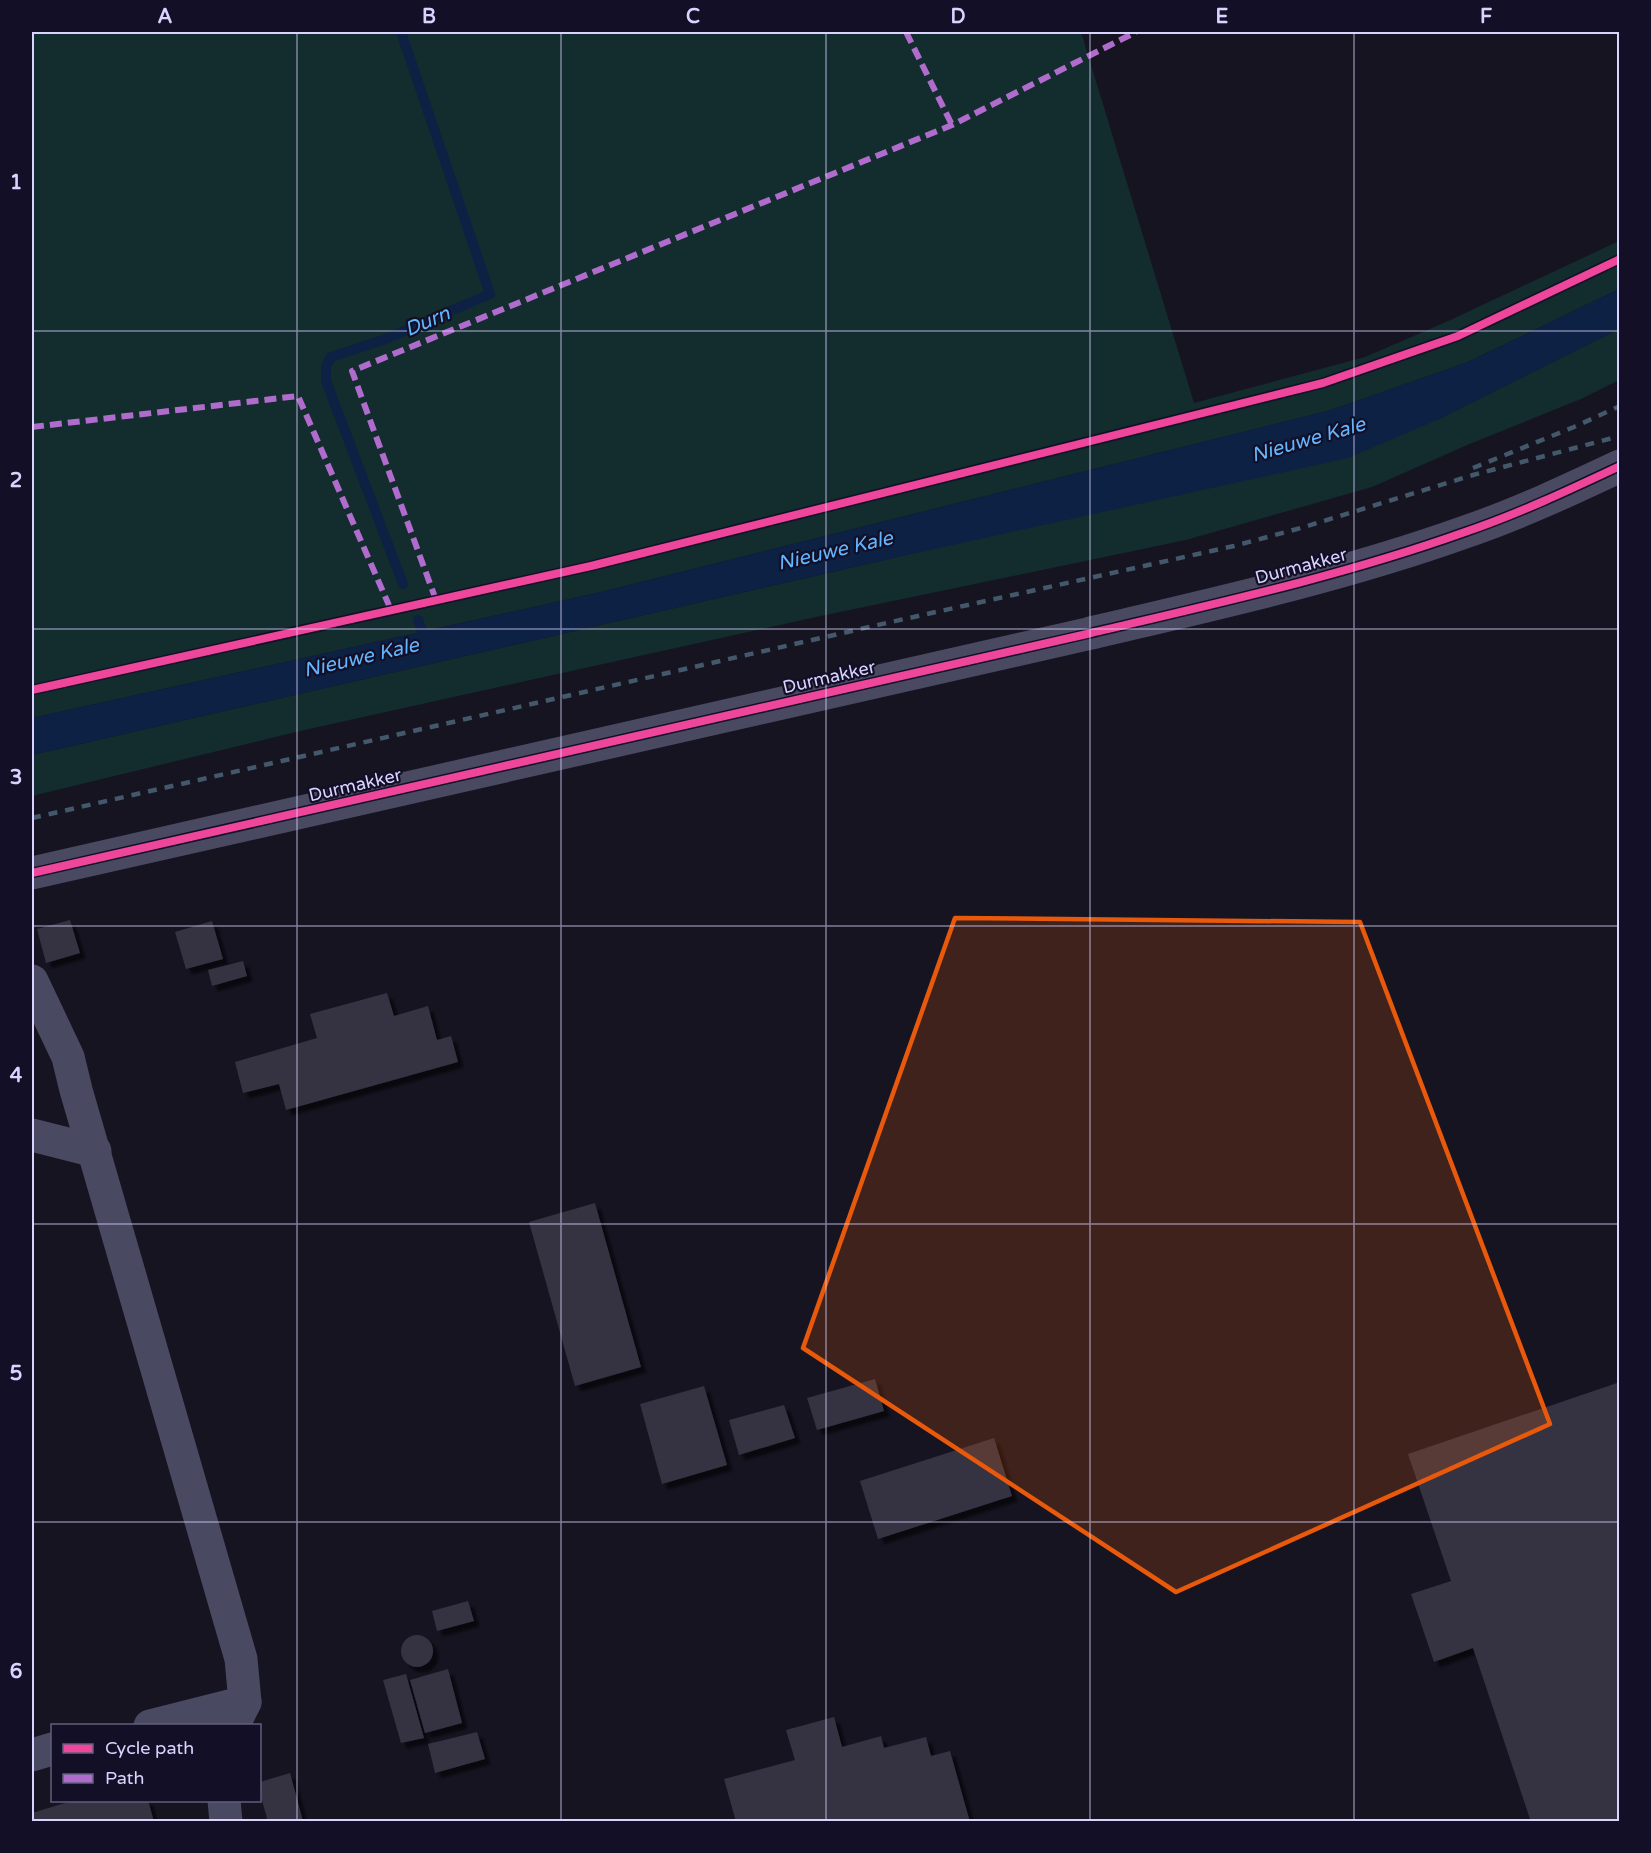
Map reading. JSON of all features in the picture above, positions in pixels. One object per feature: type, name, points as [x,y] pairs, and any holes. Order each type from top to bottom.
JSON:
[{"type":"street","name":"Durmakker","points":[[32,873],[1260,593],[1371,562],[1467,531],[1536,504],[1620,466]]},
{"type":"street","points":[[32,981],[68,1057],[241,1659],[239,1714],[158,1724]]},
{"type":"street","points":[[32,1135],[95,1151]]},
{"type":"street","points":[[32,1755],[51,1749]]},
{"type":"street","points":[[224,1802],[226,1821]]},
{"type":"highlighted area","points":[[955,918],[1360,922],[1550,1424],[1176,1592],[803,1348]]},
{"type":"green space","points":[[32,32],[1081,32],[1194,403],[1365,357],[1446,322],[1619,241],[1619,289],[1468,362],[1331,410],[597,593],[32,718]]},
{"type":"green space","points":[[1619,329],[1619,380],[1581,399],[1372,487],[1186,540],[816,617],[300,731],[32,796],[32,755],[889,559],[1439,419]]},
{"type":"water","name":"Nieuwe Kale","points":[[1619,289],[1619,329],[1439,419],[1348,458],[889,559],[32,755],[32,718],[597,593],[1331,410],[1468,362]]},
{"type":"building","points":[[70,920],[80,953],[46,963],[37,929]]},
{"type":"building","points":[[212,921],[223,959],[186,969],[175,932]]},
{"type":"building","points":[[243,961],[247,976],[212,986],[208,970]]},
{"type":"building","points":[[387,993],[394,1016],[428,1006],[437,1040],[451,1036],[458,1062],[286,1110],[279,1084],[243,1093],[235,1062],[317,1038],[310,1014]]},
{"type":"building","points":[[595,1203],[641,1367],[575,1386],[529,1222]]},
{"type":"building","points":[[875,1379],[884,1411],[817,1430],[807,1398]]},
{"type":"building","points":[[1620,1382],[1620,1822],[1531,1822],[1473,1648],[1434,1662],[1411,1594],[1451,1581],[1408,1454]]},
{"type":"building","points":[[704,1386],[727,1465],[662,1484],[640,1404]]},
{"type":"building","points":[[784,1405],[795,1438],[739,1455],[729,1420]]},
{"type":"building","points":[[994,1438],[1012,1496],[878,1539],[860,1481]]},
{"type":"building","points":[[468,1601],[474,1621],[437,1631],[432,1611]]},
{"type":"building","points":[[417,1635],[428,1640],[433,1651],[428,1662],[417,1667],[406,1662],[401,1651],[406,1640]]},
{"type":"building","points":[[448,1669],[462,1723],[425,1733],[410,1680]]},
{"type":"building","points":[[406,1674],[424,1738],[401,1743],[383,1680]]},
{"type":"building","points":[[834,1717],[842,1747],[881,1736],[884,1748],[926,1737],[931,1756],[950,1751],[970,1822],[736,1822],[724,1779],[795,1760],[786,1730]]},
{"type":"building","points":[[477,1732],[485,1759],[435,1773],[428,1744]]},
{"type":"building","points":[[290,1773],[303,1821],[268,1822],[261,1797],[261,1782]]},
{"type":"building","points":[[68,1802],[149,1802],[154,1822],[32,1822],[32,1813]]},
{"type":"waterway","name":"Durn","points":[[401,32],[490,294],[383,340],[331,357],[326,367],[326,381],[403,584]]},
{"type":"waterway","name":"Durn","points":[[418,620],[427,644]]},
{"type":"railway","points":[[1473,468],[1620,406]]},
{"type":"railway","points":[[32,818],[1234,546],[1301,528],[1473,475],[1620,436]]},
{"type":"marked path","points":[[906,32],[952,125]]},
{"type":"marked path","points":[[436,600],[352,371],[952,125],[1136,32]]},
{"type":"marked path","points":[[32,427],[298,396],[391,610]]},
{"type":"cycle path","points":[[32,690],[591,566],[1323,383],[1458,336],[1620,259]]},
{"type":"cycle path","points":[[32,873],[1087,634],[1325,576],[1419,548],[1485,525],[1620,466]]}]
